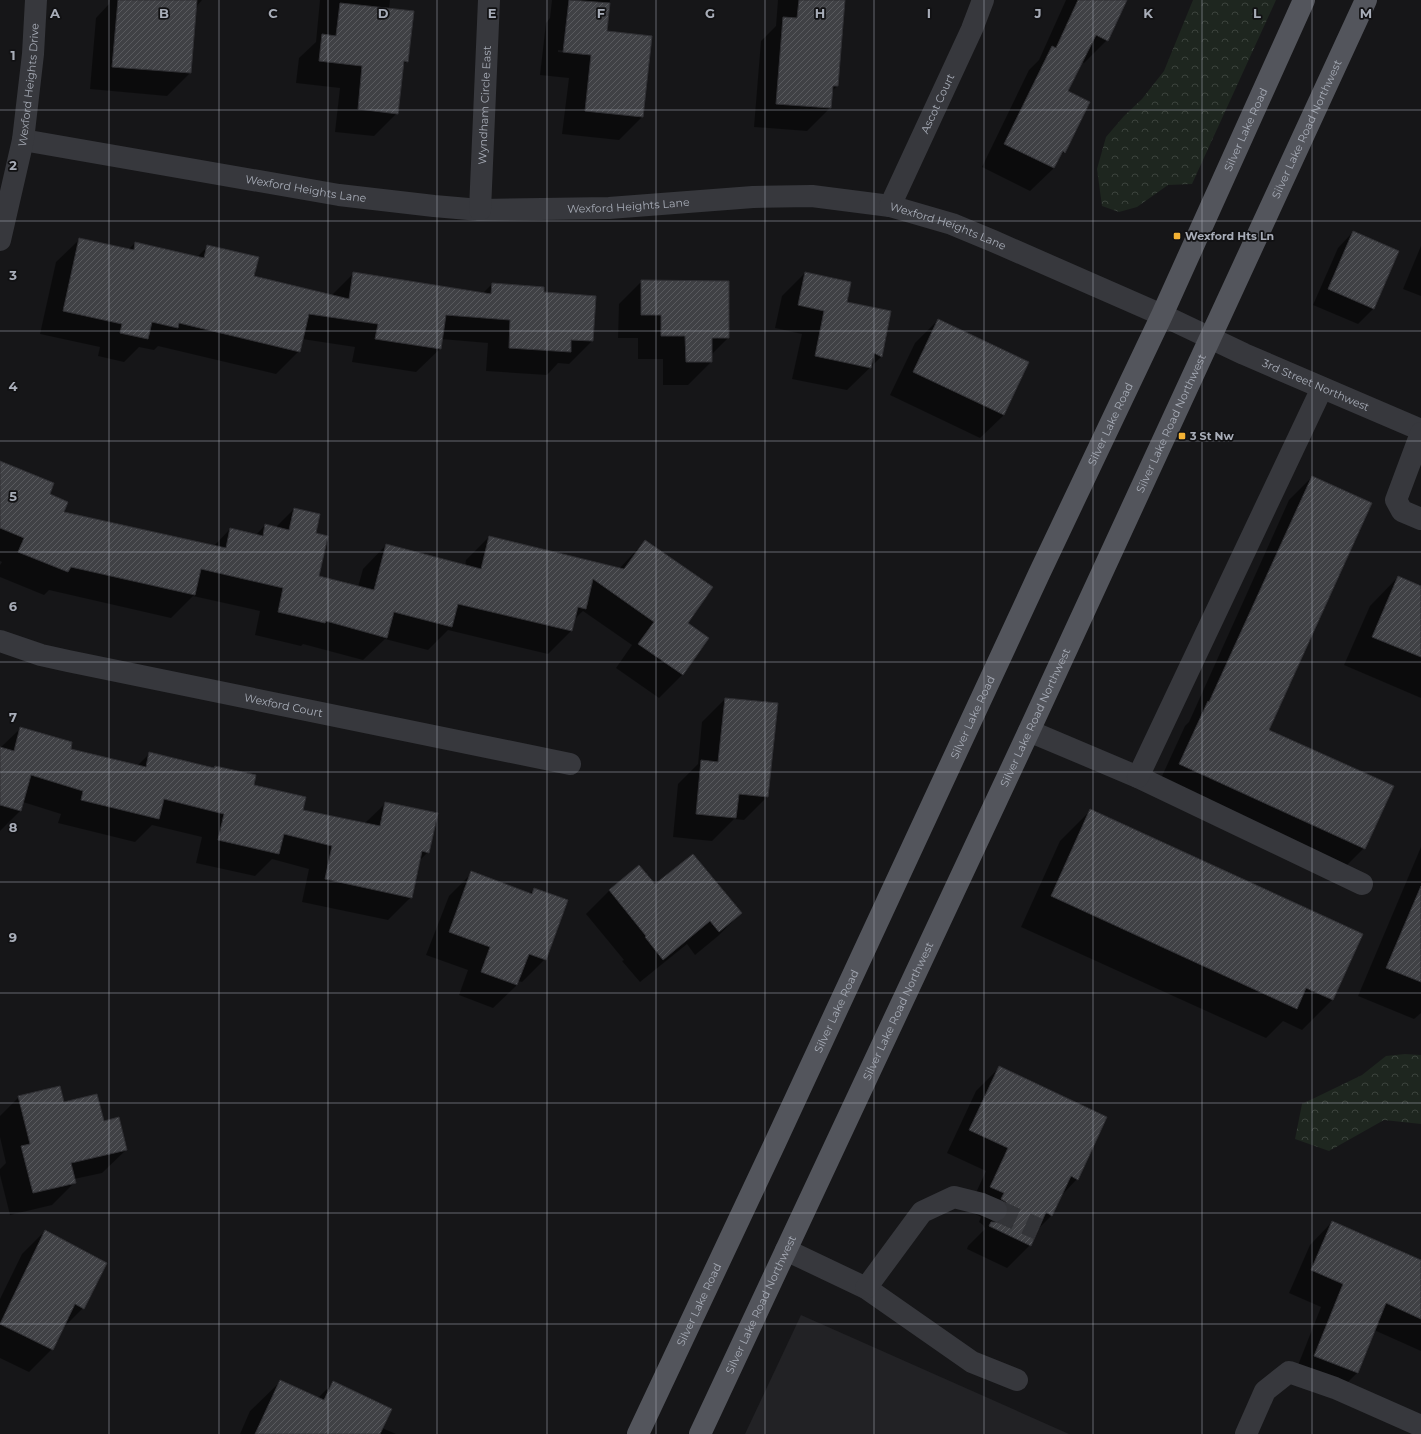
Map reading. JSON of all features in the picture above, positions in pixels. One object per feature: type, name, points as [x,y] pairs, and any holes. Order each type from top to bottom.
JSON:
[{"type":"main road","name":"Silver Lake Road","points":[[638,1434],[1039,574],[1162,315],[1304,0]]},
{"type":"main road","name":"Silver Lake Road Northwest","points":[[700,1434],[1029,731],[1366,0]]},
{"type":"street","name":"Wexford Heights Drive","points":[[0,240],[23,140],[33,54],[36,0]]},
{"type":"street","name":"Wyndham Circle East","points":[[480,210],[489,0]]},
{"type":"street","name":"Ascot Court","points":[[890,206],[972,28],[983,0]]},
{"type":"street","name":"Wexford Heights Lane","points":[[23,140],[339,195],[480,210],[609,208],[753,197],[812,196],[890,206],[952,224],[986,238],[1162,315],[1211,339]]},
{"type":"street","name":"3rd Street Northwest","points":[[1211,339],[1421,431]]},
{"type":"street","points":[[1138,777],[1322,388]]},
{"type":"street","points":[[1421,431],[1396,500],[1402,510],[1421,519]]},
{"type":"street","name":"Wexford Court","points":[[0,641],[41,655],[68,661],[570,764]]},
{"type":"street","points":[[1029,731],[1138,777],[1362,884]]},
{"type":"street","points":[[866,1288],[922,1212],[954,1197],[982,1204],[996,1210]]},
{"type":"street","points":[[786,1250],[866,1288],[972,1362],[1017,1380]]},
{"type":"street","points":[[1246,1434],[1265,1391],[1289,1372],[1335,1388],[1421,1426]]},
{"type":"shaded area","points":[[801,1315],[1069,1434],[745,1434]]},
{"type":"green space","points":[[1193,0],[1276,0],[1192,184],[1168,185],[1137,207],[1119,212],[1102,206],[1097,169],[1106,137],[1124,116],[1142,99],[1164,71]]},
{"type":"green space","points":[[1405,1054],[1421,1055],[1421,1124],[1384,1120],[1329,1151],[1295,1139],[1302,1104],[1362,1075],[1386,1056]]},
{"type":"building","points":[[118,0],[197,0],[191,73],[112,67]]},
{"type":"building","points":[[569,0],[610,3],[607,31],[652,36],[643,117],[585,111],[591,55],[563,52]]},
{"type":"building","points":[[799,0],[845,0],[838,86],[833,86],[831,108],[776,104],[783,17],[797,18]]},
{"type":"building","points":[[1078,0],[1127,0],[1108,41],[1096,35],[1068,91],[1090,102],[1065,153],[1063,151],[1054,168],[1004,144],[1052,46],[1056,48]]},
{"type":"building","points":[[340,3],[414,11],[408,62],[404,61],[398,114],[358,109],[362,66],[319,61],[322,34],[336,36]]},
{"type":"building","points":[[1353,231],[1399,251],[1374,309],[1328,289]]},
{"type":"building","points":[[79,238],[134,250],[135,242],[204,258],[207,245],[259,257],[254,276],[349,299],[353,272],[491,294],[492,283],[544,287],[544,292],[596,296],[593,341],[571,340],[571,352],[509,348],[510,320],[446,315],[441,349],[375,339],[378,324],[309,314],[300,352],[179,323],[178,328],[152,322],[148,339],[120,333],[122,324],[63,311]]},
{"type":"building","points":[[805,272],[851,282],[847,302],[891,311],[882,357],[874,353],[871,368],[815,356],[824,311],[798,305]]},
{"type":"building","points":[[641,280],[729,281],[729,338],[712,338],[712,362],[686,362],[685,336],[661,336],[661,315],[641,315]]},
{"type":"building","points":[[938,319],[1029,362],[1004,415],[913,372]]},
{"type":"building","points":[[0,461],[54,483],[50,494],[68,502],[64,512],[226,548],[230,528],[263,536],[265,524],[289,530],[294,508],[320,514],[316,533],[328,536],[319,576],[374,590],[386,544],[481,569],[489,536],[624,569],[645,540],[713,587],[688,623],[709,638],[683,675],[638,644],[654,622],[593,579],[586,609],[578,607],[572,631],[458,604],[452,627],[394,612],[387,638],[326,621],[325,623],[278,612],[283,588],[201,569],[195,595],[71,567],[68,572],[18,552],[24,538],[0,528]]},
{"type":"building","points":[[1312,476],[1372,503],[1269,730],[1394,786],[1365,849],[1179,764],[1208,701],[1209,702]]},
{"type":"building","points":[[1398,576],[1421,586],[1421,657],[1372,637]]},
{"type":"building","points":[[725,698],[778,703],[768,797],[739,794],[736,818],[696,814],[701,760],[718,762]]},
{"type":"building","points":[[20,727],[72,742],[71,749],[146,767],[149,752],[214,768],[215,766],[256,775],[254,785],[306,797],[303,810],[380,826],[385,802],[438,813],[429,853],[422,851],[412,898],[325,879],[332,846],[284,834],[279,854],[218,840],[224,814],[164,799],[159,819],[81,800],[83,791],[31,775],[21,811],[0,805],[0,747],[14,751]]},
{"type":"building","points":[[1090,809],[1363,934],[1333,1000],[1306,988],[1297,1009],[1051,896]]},
{"type":"building","points":[[693,854],[742,913],[719,932],[710,921],[663,960],[609,890],[639,865],[655,884]]},
{"type":"building","points":[[471,871],[532,894],[534,888],[568,900],[546,960],[529,954],[517,985],[481,972],[490,947],[449,932]]},
{"type":"building","points":[[1421,886],[1421,982],[1386,968]]},
{"type":"building","points":[[999,1066],[1107,1117],[1078,1180],[1071,1176],[1052,1216],[1046,1212],[1031,1246],[989,1226],[991,1222],[1003,1220],[1008,1215],[1006,1202],[1001,1199],[1004,1193],[990,1187],[1008,1148],[969,1130]]},
{"type":"building","points":[[60,1086],[64,1102],[97,1094],[104,1121],[119,1117],[127,1150],[71,1163],[76,1183],[33,1193],[21,1146],[30,1144],[18,1096]]},
{"type":"building","points":[[1332,1221],[1421,1260],[1421,1319],[1386,1303],[1358,1373],[1314,1356],[1343,1284],[1311,1270]]},
{"type":"building","points":[[45,1230],[107,1263],[84,1309],[75,1304],[53,1350],[0,1324]]},
{"type":"building","points":[[280,1380],[324,1400],[333,1381],[392,1409],[380,1434],[255,1434]]},
{"type":"tunnel","points":[[996,1210],[1038,1229]]},
{"type":"place","name":"Wexford Hts Ln","points":[[1177,236]]},
{"type":"place","name":"3 St Nw","points":[[1182,436]]}]
